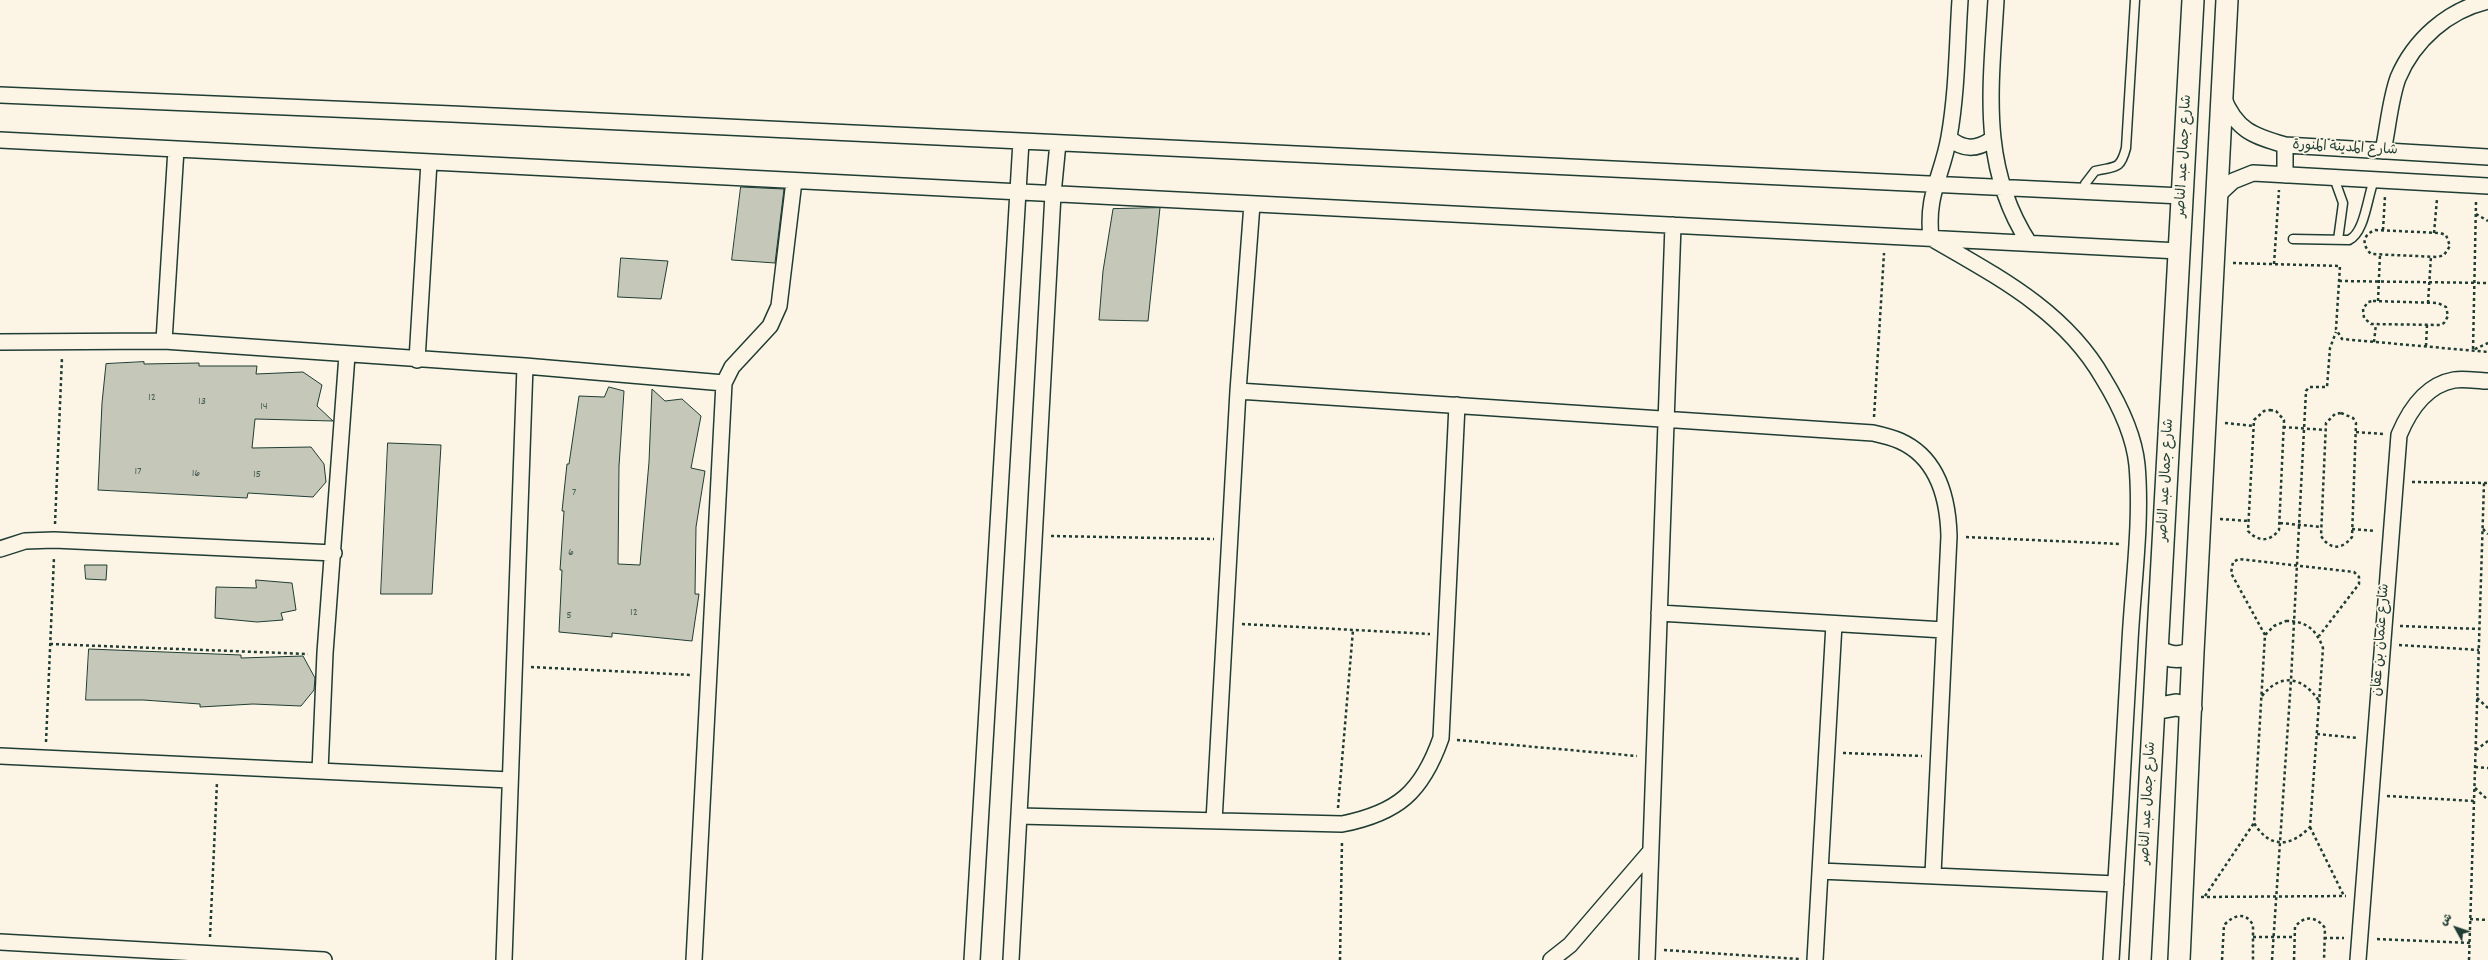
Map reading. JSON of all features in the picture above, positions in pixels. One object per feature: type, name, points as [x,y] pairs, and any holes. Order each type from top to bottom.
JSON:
[{"type":"main road","name":"شارع جمال عبد الناصر","points":[[2140,960],[2194,0]]},
{"type":"main road","points":[[2179,960],[2193,652],[2227,0]]},
{"type":"main road","points":[[2157,650],[2171,657],[2178,658],[2193,652]]},
{"type":"main road","points":[[2154,709],[2168,705],[2191,708]]},
{"type":"street","points":[[1930,238],[1929,212],[1934,185],[1949,138],[1955,90],[1960,0]]},
{"type":"street","points":[[1996,0],[1990,109],[1992,139],[2002,188],[2014,217],[2029,243]]},
{"type":"street","points":[[2383,151],[2398,80],[2416,46],[2444,20],[2461,10],[2488,1]]},
{"type":"street","points":[[0,95],[1021,141],[2182,196]]},
{"type":"street","name":"شارع المدينة المنورة","points":[[2223,97],[2229,112],[2240,125],[2253,135],[2285,145],[2488,157]]},
{"type":"street","points":[[1949,138],[1955,144],[1970,148],[1978,147],[1992,139]]},
{"type":"street","points":[[0,140],[2180,251]]},
{"type":"street","points":[[972,960],[1021,141]]},
{"type":"street","points":[[1011,960],[1053,194],[1058,143]]},
{"type":"street","points":[[2282,175],[2285,145]]},
{"type":"street","points":[[164,341],[176,149]]},
{"type":"street","points":[[416,360],[429,162]]},
{"type":"street","name":"شارع المدينة المنورة","points":[[2218,195],[2225,187],[2243,176],[2253,173],[2482,186]]},
{"type":"street","points":[[694,960],[710,676],[724,383],[732,367],[770,326],[779,306],[794,181]]},
{"type":"street","points":[[1214,821],[1238,391],[1252,204]]},
{"type":"street","points":[[1647,955],[1673,225]]},
{"type":"street","points":[[1930,238],[2013,286],[2040,304],[2064,326],[2085,350],[2103,377],[2130,434],[2137,464],[2136,545],[2111,960]]},
{"type":"street","points":[[0,342],[164,341],[416,360],[525,366],[724,383]]},
{"type":"street","points":[[320,771],[325,653],[334,554],[346,355]]},
{"type":"street","points":[[504,960],[525,366]]},
{"type":"street","name":"شارع عثمان بن عفان","points":[[2358,960],[2390,532],[2399,435],[2406,416],[2419,400],[2435,388],[2454,380],[2488,382]]},
{"type":"street","points":[[1238,391],[1873,433],[1900,441],[1923,458],[1940,481],[1948,508],[1949,536],[1933,874]]},
{"type":"street","points":[[1019,816],[1339,824],[1370,819],[1395,806],[1416,788],[1432,764],[1441,738],[1456,405]]},
{"type":"street","points":[[0,549],[25,541],[54,540],[334,554]]},
{"type":"street","points":[[1659,613],[1944,630]]},
{"type":"street","points":[[1815,960],[1834,624]]},
{"type":"street","points":[[0,756],[510,780]]},
{"type":"street","points":[[1551,960],[1570,945],[1650,852]]},
{"type":"street","points":[[1820,871],[1933,874],[2116,884]]},
{"type":"street","points":[[0,942],[324,960]]},
{"type":"lane","points":[[2085,192],[2085,184],[2095,171],[2117,167],[2123,161],[2126,148],[2135,0]]},
{"type":"lane","points":[[2334,178],[2343,203],[2338,240]]},
{"type":"lane","points":[[2293,238],[2349,240],[2354,237],[2361,229],[2380,180]]},
{"type":"path","points":[[2274,264],[2282,175]]},
{"type":"path","points":[[2380,180],[2383,230]]},
{"type":"path","points":[[2434,233],[2438,184]]},
{"type":"path","points":[[2472,350],[2476,214],[2482,186]]},
{"type":"path","points":[[2476,214],[2488,221]]},
{"type":"path","points":[[2375,230],[2383,230],[2446,235],[2450,246],[2444,255],[2371,254],[2365,248],[2364,240],[2368,233],[2375,230]]},
{"type":"path","points":[[1873,433],[1885,236]]},
{"type":"path","points":[[2378,301],[2380,254]]},
{"type":"path","points":[[2428,303],[2431,256]]},
{"type":"path","points":[[2214,262],[2340,266],[2336,332],[2330,348],[2327,387],[2309,387],[2306,391],[2306,429],[2272,960]]},
{"type":"path","points":[[2339,281],[2488,283]]},
{"type":"path","points":[[2368,302],[2428,303],[2442,304],[2448,311],[2448,316],[2444,323],[2440,325],[2371,324],[2364,318],[2363,309],[2368,302]]},
{"type":"path","points":[[2374,342],[2376,324]]},
{"type":"path","points":[[2426,346],[2427,325]]},
{"type":"path","points":[[2336,332],[2342,339],[2488,352]]},
{"type":"path","points":[[2472,350],[2488,343]]},
{"type":"path","points":[[2270,410],[2281,415],[2284,420],[2283,428],[2279,530],[2275,536],[2260,540],[2253,537],[2248,531],[2254,420],[2259,414],[2270,410]]},
{"type":"path","points":[[2342,413],[2353,418],[2356,424],[2356,432],[2352,538],[2347,544],[2340,547],[2332,547],[2325,543],[2321,536],[2326,423],[2330,418],[2342,413]]},
{"type":"path","points":[[2206,422],[2254,426]]},
{"type":"path","points":[[2283,428],[2326,430]]},
{"type":"path","points":[[2356,432],[2399,435]]},
{"type":"path","points":[[2394,481],[2486,483],[2483,529],[2469,960]]},
{"type":"path","points":[[2201,518],[2249,521]]},
{"type":"path","points":[[2280,523],[2322,527]]},
{"type":"path","points":[[2352,529],[2390,532]]},
{"type":"path","points":[[2483,529],[2488,534]]},
{"type":"path","points":[[1035,535],[1230,539]]},
{"type":"path","points":[[1949,536],[2136,545]]},
{"type":"path","points":[[2205,896],[2254,823],[2265,636],[2233,580],[2230,568],[2234,562],[2239,559],[2354,572],[2358,577],[2359,584],[2319,636]]},
{"type":"path","points":[[2265,636],[2274,626],[2286,621],[2294,621],[2310,627],[2319,636],[2323,648],[2310,827],[2344,896]]},
{"type":"path","points":[[1225,623],[1446,635]]},
{"type":"path","points":[[2384,625],[2480,629]]},
{"type":"path","points":[[1340,960],[1339,824],[1353,630]]},
{"type":"path","points":[[50,644],[325,653]]},
{"type":"path","points":[[2382,644],[2479,650]]},
{"type":"path","points":[[514,666],[710,676]]},
{"type":"path","points":[[2262,697],[2269,687],[2279,682],[2291,680],[2302,683],[2311,690],[2319,701]]},
{"type":"path","points":[[2477,698],[2488,708]]},
{"type":"path","points":[[2317,734],[2375,740]]},
{"type":"path","points":[[1441,738],[1654,757]]},
{"type":"path","points":[[2476,750],[2488,742]]},
{"type":"path","points":[[1826,753],[1938,756]]},
{"type":"path","points":[[209,954],[217,766]]},
{"type":"path","points":[[2475,767],[2488,768]]},
{"type":"path","points":[[2475,787],[2488,800]]},
{"type":"path","points":[[2370,795],[2474,801]]},
{"type":"path","points":[[2254,823],[2264,836],[2279,842],[2290,842],[2300,837],[2310,827]]},
{"type":"path","points":[[2182,899],[2205,896],[2363,896]]},
{"type":"path","points":[[2222,960],[2224,925],[2234,916],[2246,916],[2254,925],[2253,960]]},
{"type":"path","points":[[2294,960],[2295,927],[2299,922],[2310,918],[2321,923],[2325,928],[2324,960]]},
{"type":"path","points":[[2470,919],[2488,920]]},
{"type":"path","points":[[2253,936],[2295,937]]},
{"type":"path","points":[[2324,938],[2470,943]]},
{"type":"path","points":[[1647,955],[1802,960]]},
{"type":"building","points":[[741,187],[784,189],[775,263],[732,260]]},
{"type":"building","points":[[1160,208],[1148,321],[1099,320],[1103,271],[1113,209]]},
{"type":"building","points":[[621,258],[668,261],[661,299],[618,297]]},
{"type":"building","points":[[144,362],[144,364],[199,363],[199,366],[257,366],[256,374],[303,372],[322,385],[317,406],[333,421],[255,419],[252,448],[311,447],[324,464],[326,482],[313,497],[248,493],[247,498],[98,490],[102,403],[106,364]]},
{"type":"building","points":[[609,387],[624,391],[619,466],[618,564],[640,565],[649,462],[652,389],[665,401],[682,399],[701,416],[691,468],[705,471],[696,527],[695,594],[699,594],[692,641],[612,633],[612,637],[559,632],[562,570],[560,570],[564,511],[562,511],[567,464],[569,464],[579,396],[604,397]]},
{"type":"building","points":[[388,443],[441,445],[432,594],[381,594]]},
{"type":"building","points":[[85,565],[107,565],[106,580],[86,579]]},
{"type":"building","points":[[256,580],[292,583],[296,610],[281,613],[283,620],[257,622],[215,618],[216,587],[256,588]]},
{"type":"building","points":[[89,649],[241,655],[241,658],[303,656],[315,678],[314,690],[301,706],[253,704],[200,707],[200,704],[143,700],[86,700]]}]
